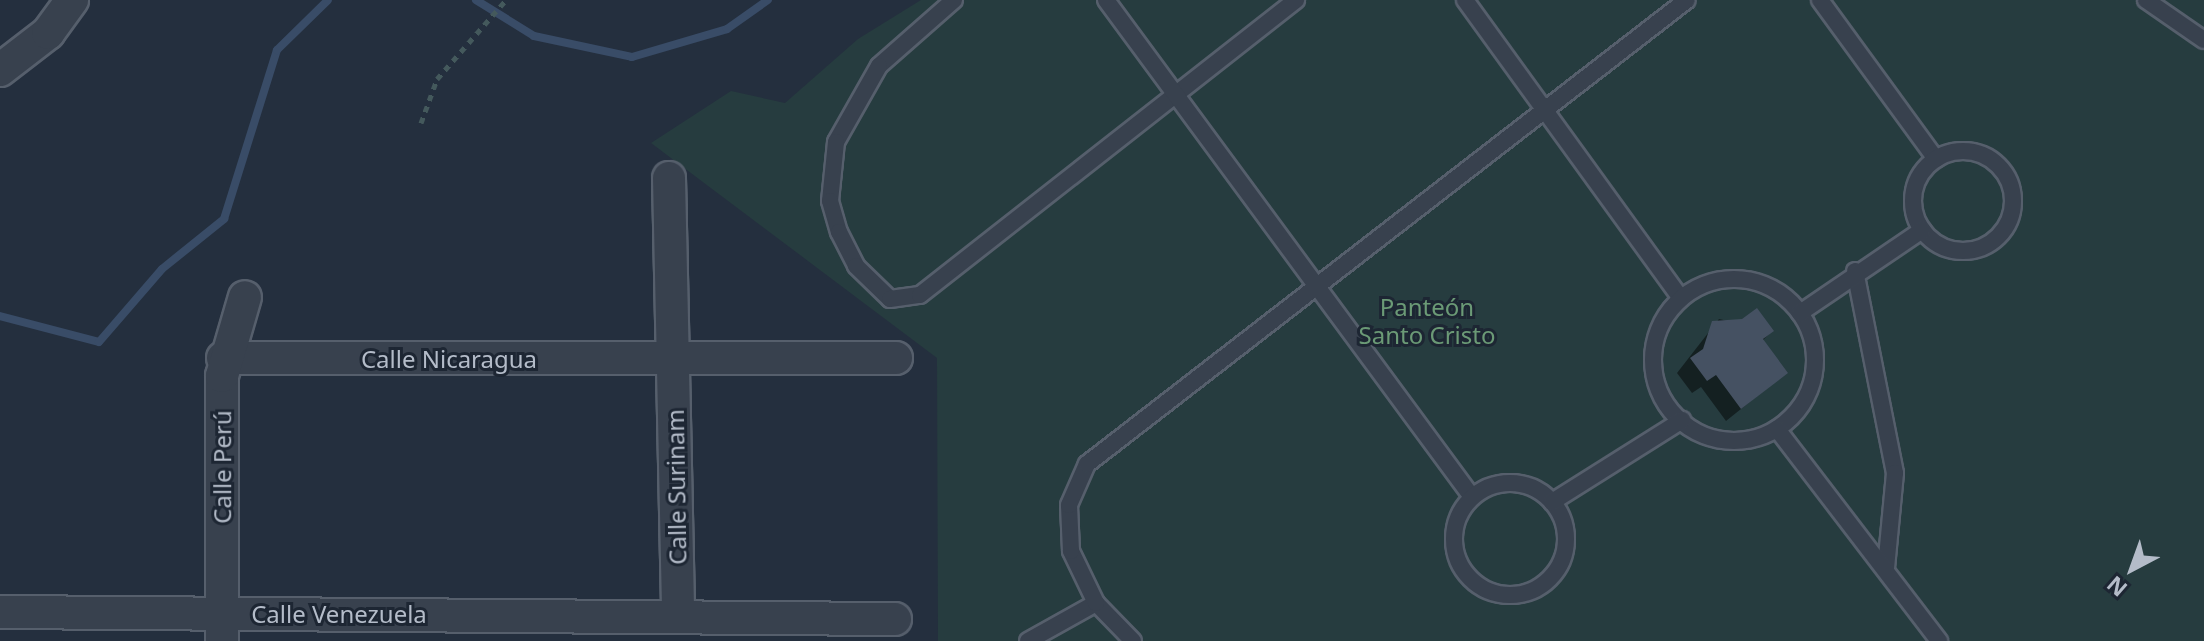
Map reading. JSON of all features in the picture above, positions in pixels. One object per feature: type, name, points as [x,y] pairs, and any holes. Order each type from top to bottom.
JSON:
[{"type":"street","points":[[0,70],[48,33],[72,0]]},
{"type":"street","name":"Calle Surinam","points":[[669,178],[678,615]]},
{"type":"street","name":"Calle Perú","points":[[222,627],[223,358],[245,297]]},
{"type":"street","name":"Calle Nicaragua","points":[[223,358],[896,358]]},
{"type":"street","name":"Calle Venezuela","points":[[0,612],[222,627],[678,615],[895,619]]},
{"type":"lane","points":[[954,0],[879,66],[836,142],[830,201],[839,232],[856,266],[890,299],[920,295],[1296,0]]},
{"type":"lane","points":[[1106,0],[1319,280],[1472,497]]},
{"type":"lane","points":[[1465,0],[1681,298]]},
{"type":"lane","points":[[1133,641],[1096,603],[1067,528],[1087,464],[1319,280],[1687,0]]},
{"type":"lane","points":[[1820,0],[1936,159]]},
{"type":"lane","points":[[2146,0],[2204,40]]},
{"type":"lane","points":[[1966,151],[1995,162],[2012,189],[2010,219],[1977,250],[1946,249],[1922,230],[1916,183],[1936,159],[1966,151]]},
{"type":"lane","points":[[1800,313],[1855,271],[1922,230]]},
{"type":"lane","points":[[1855,271],[1895,473],[1886,568]]},
{"type":"lane","points":[[1741,279],[1772,288],[1800,313],[1815,348],[1813,380],[1798,411],[1777,429],[1727,442],[1682,420],[1656,383],[1653,348],[1681,298],[1705,284],[1741,279]]},
{"type":"lane","points":[[1552,502],[1682,420]]},
{"type":"lane","points":[[1777,429],[1939,641]]},
{"type":"lane","points":[[1513,484],[1552,502],[1565,552],[1547,582],[1515,596],[1481,588],[1458,562],[1454,527],[1472,497],[1513,484]]},
{"type":"lane","points":[[1028,641],[1096,603]]},
{"type":"path","points":[[421,123],[437,79],[506,0]]},
{"type":"green space","name":"Panteón Santo Cristo","points":[[921,0],[2204,0],[2204,641],[938,641],[937,358],[651,143],[731,91],[785,103],[858,39]]},
{"type":"building","points":[[1757,308],[1774,331],[1763,339],[1788,373],[1741,409],[1716,375],[1707,381],[1690,358],[1703,349],[1712,321],[1742,319]]},
{"type":"waterway","points":[[0,316],[99,342],[162,269],[224,219],[277,50],[328,0]]},
{"type":"waterway","points":[[476,0],[534,36],[632,57],[727,29],[768,0]]}]
